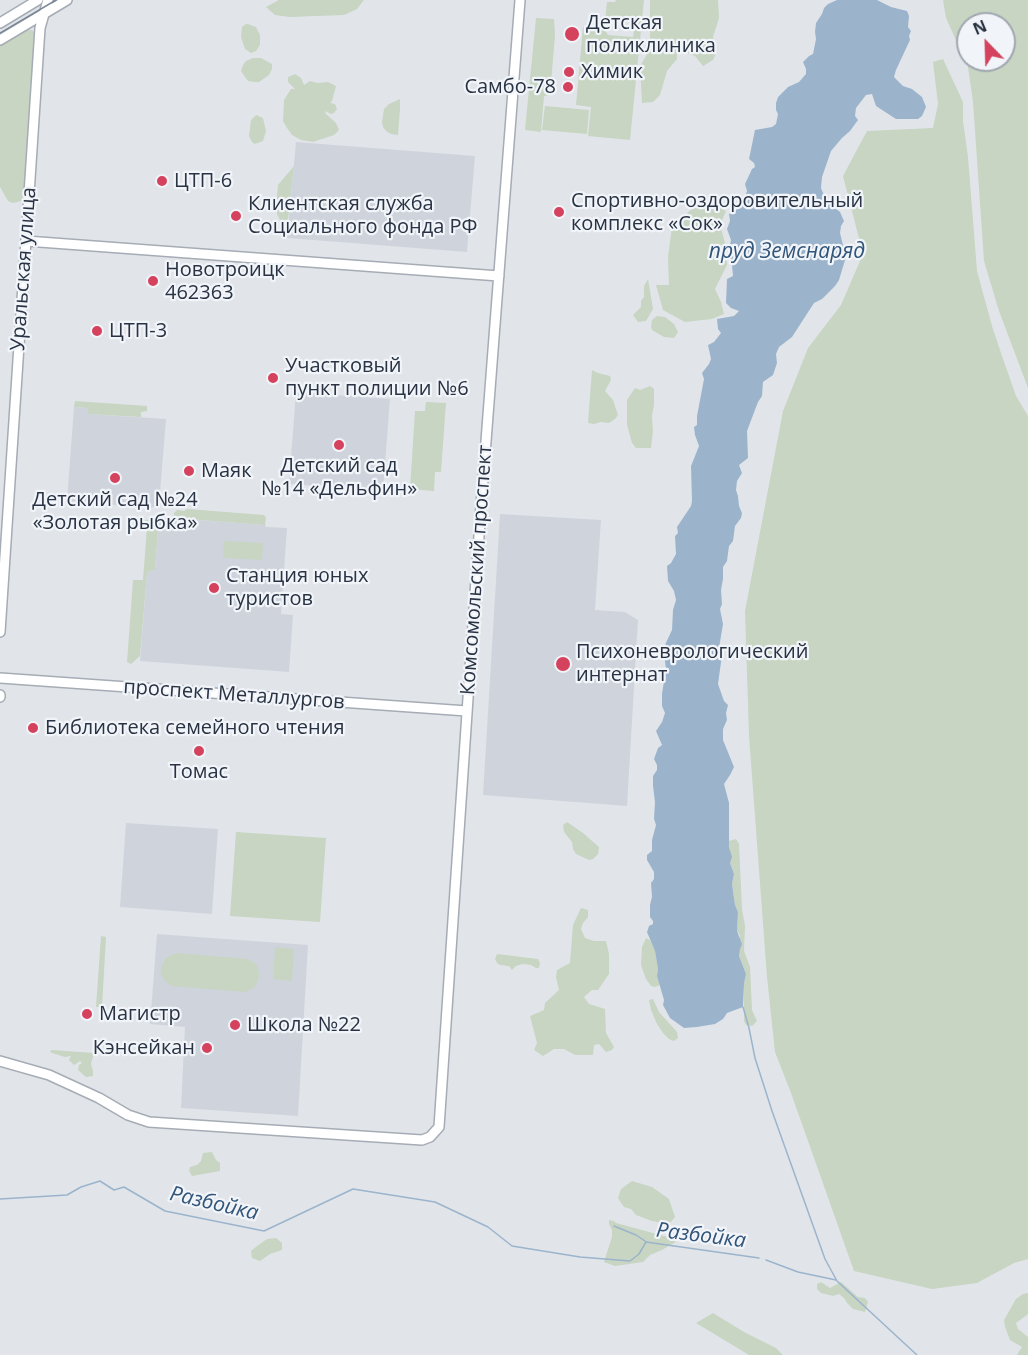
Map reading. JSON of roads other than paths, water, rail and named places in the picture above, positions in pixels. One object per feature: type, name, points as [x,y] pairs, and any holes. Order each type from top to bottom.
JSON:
[{"type":"street","points":[[0,23],[38,0]]},
{"type":"street","name":"Уральская улица","points":[[0,632],[40,28],[48,0]]},
{"type":"street","points":[[0,40],[67,0]]},
{"type":"street","name":"Комсомольский проспект","points":[[0,1061],[57,1078],[128,1115],[149,1122],[422,1140],[430,1137],[439,1127],[467,711],[520,0]]},
{"type":"street","points":[[26,241],[499,276]]},
{"type":"street","name":"проспект Металлургов","points":[[0,678],[467,711]]},
{"type":"water","name":"пруд Земснаряд","points":[[837,0],[877,0],[907,11],[908,27],[911,31],[910,40],[894,77],[903,86],[912,89],[922,97],[926,107],[918,119],[896,119],[876,106],[872,94],[866,95],[856,108],[855,116],[858,120],[831,151],[822,177],[821,188],[826,200],[840,212],[844,221],[840,233],[846,257],[835,286],[822,299],[814,303],[792,337],[779,347],[773,375],[763,382],[762,396],[747,431],[748,458],[739,465],[742,473],[737,481],[736,490],[742,513],[735,526],[733,541],[729,546],[727,561],[723,567],[720,609],[723,624],[719,648],[722,655],[718,684],[724,701],[728,705],[723,740],[734,767],[724,784],[729,803],[729,847],[732,857],[730,863],[734,874],[732,884],[738,912],[737,931],[742,944],[739,956],[746,974],[743,1007],[727,1013],[715,1024],[684,1028],[670,1018],[663,1005],[655,951],[647,932],[649,926],[653,924],[650,917],[650,905],[654,872],[647,860],[647,855],[652,851],[656,825],[653,776],[657,765],[654,759],[658,748],[662,745],[656,731],[665,713],[662,706],[666,668],[663,649],[672,630],[676,600],[668,581],[667,566],[676,554],[677,527],[692,501],[691,466],[699,446],[694,427],[697,425],[704,379],[702,373],[711,359],[708,345],[714,342],[721,333],[717,319],[734,316],[739,311],[726,303],[727,279],[733,276],[728,254],[731,240],[727,229],[730,221],[729,214],[740,207],[743,202],[747,191],[745,184],[755,167],[749,159],[755,130],[776,124],[778,97],[806,74],[803,62],[813,54],[816,23],[824,8]]},
{"type":"waterway","points":[[743,1007],[755,1058],[772,1111],[825,1259],[837,1281],[917,1355]]},
{"type":"waterway","name":"Разбойка","points":[[0,1199],[67,1195],[81,1187],[100,1181],[114,1190],[124,1187],[165,1211],[264,1231],[353,1189],[435,1202],[488,1227],[512,1246],[580,1257],[630,1261],[639,1254],[646,1242],[759,1258]]},
{"type":"waterway","points":[[614,1226],[645,1241]]},
{"type":"waterway","name":"Разбойка","points":[[766,1260],[798,1272],[836,1280]]},
{"type":"tram line","points":[[0,33],[56,0]]},
{"type":"place","name":"Детская поликлиника","points":[[572,34]]},
{"type":"place","name":"Химик","points":[[569,72]]},
{"type":"place","name":"Самбо-78","points":[[568,87]]},
{"type":"place","name":"ЦТП-6","points":[[162,181]]},
{"type":"place","name":"Спортивно-оздоровительный комплекс «Сок»","points":[[559,212]]},
{"type":"place","name":"Клиентская служба Социального фонда РФ","points":[[236,216]]},
{"type":"place","name":"Новотроицк 462363","points":[[153,281]]},
{"type":"place","name":"ЦТП-3","points":[[97,331]]},
{"type":"place","name":"Участковый пункт полиции №6","points":[[273,378]]},
{"type":"place","name":"Детский сад №14 «Дельфин»","points":[[339,445]]},
{"type":"place","name":"Маяк","points":[[189,471]]},
{"type":"place","name":"Детский сад №24 «Золотая рыбка»","points":[[115,478]]},
{"type":"place","name":"Станция юных туристов","points":[[214,588]]},
{"type":"place","name":"Психоневрологический интернат","points":[[563,664]]},
{"type":"place","name":"Библиотека семейного чтения","points":[[33,728]]},
{"type":"place","name":"Томас","points":[[199,751]]},
{"type":"place","name":"Магистр","points":[[87,1014]]},
{"type":"place","name":"Школа №22","points":[[235,1025]]},
{"type":"place","name":"Кэнсейкан","points":[[207,1048]]}]
